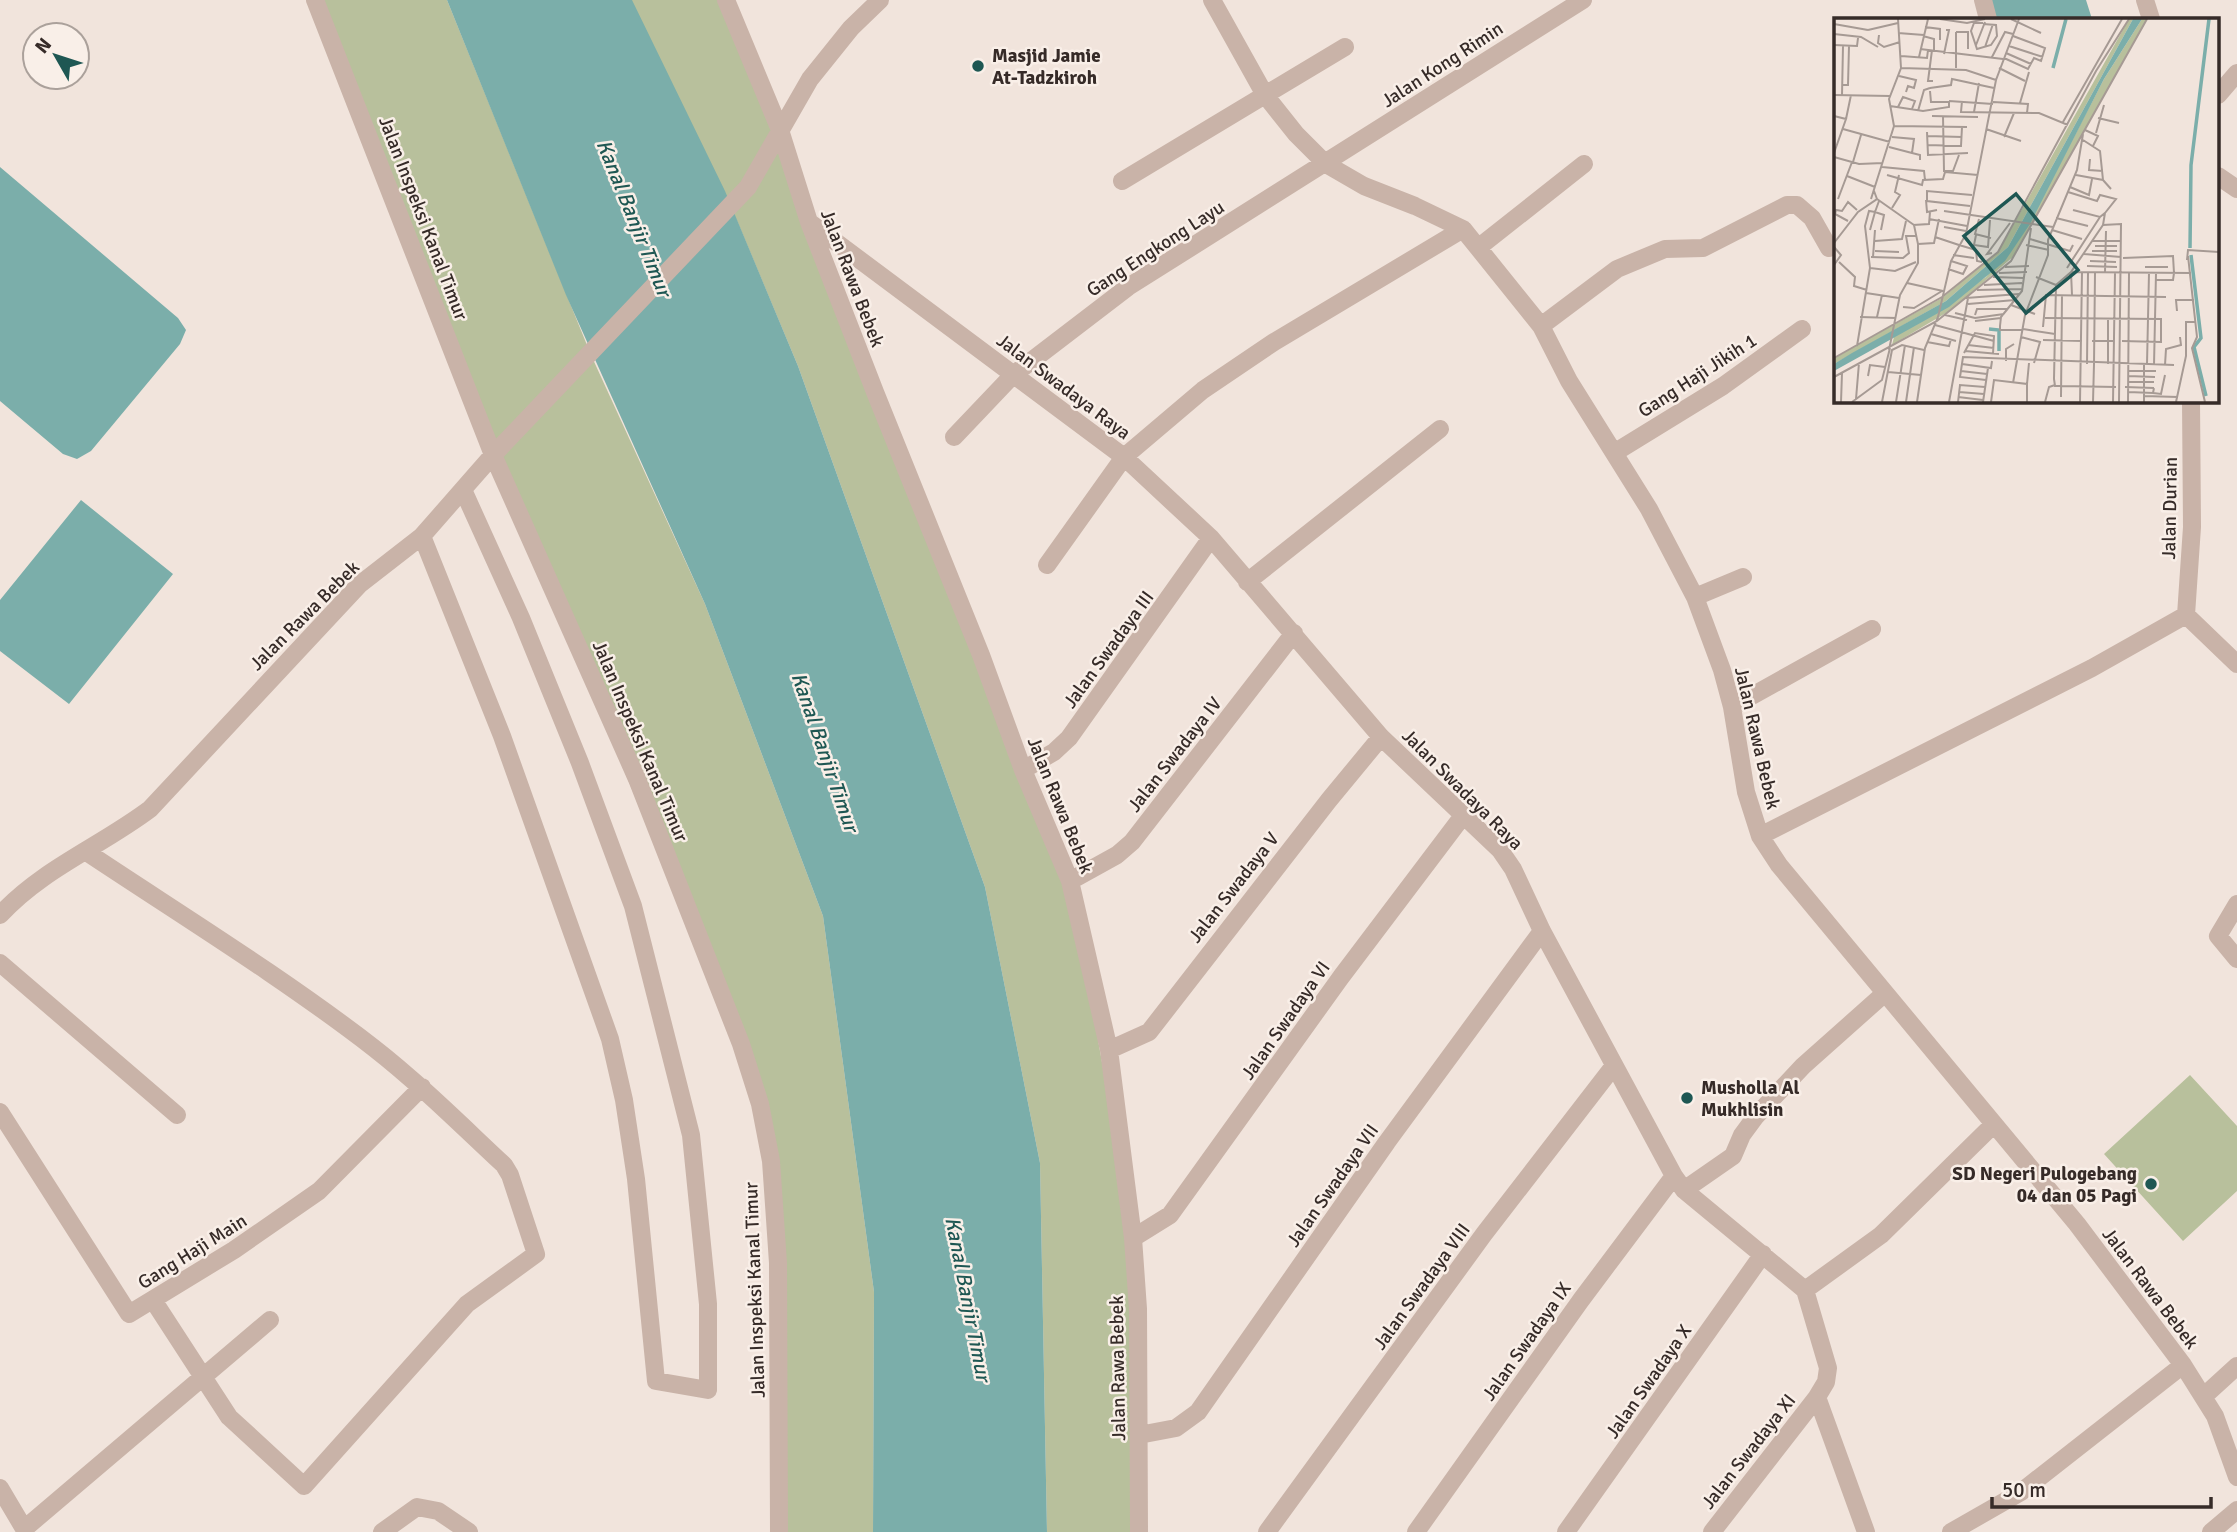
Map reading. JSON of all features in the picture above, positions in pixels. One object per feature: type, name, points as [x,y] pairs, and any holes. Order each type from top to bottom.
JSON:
[{"type":"street","name":"Jalan Inspeksi Kanal Timur","points":[[316,0],[493,455],[637,779],[741,1044],[760,1104],[771,1161],[778,1263],[779,1532]]},
{"type":"street","name":"Jalan Rawa Bebek","points":[[726,0],[780,130],[809,222],[981,655],[1023,769],[1070,881],[1109,1050],[1133,1238],[1138,1308],[1139,1532]]},
{"type":"street","name":"Jalan Rawa Bebek","points":[[0,915],[39,880],[150,809],[359,585],[422,536],[464,492],[493,455],[534,415],[748,187],[810,79],[851,28],[880,0]]},
{"type":"street","name":"Jalan Rawa Bebek","points":[[1212,0],[1265,95],[1296,134],[1326,164],[1364,186],[1463,229],[1541,326],[1569,381],[1649,509],[1695,597],[1722,670],[1732,708],[1746,792],[1760,836],[1779,865],[2077,1224],[2183,1365],[2215,1416],[2237,1477]]},
{"type":"street","name":"Jalan Kong Rimin","points":[[1326,164],[1583,0]]},
{"type":"street","points":[[1983,0],[1988,18]]},
{"type":"street","points":[[2145,0],[2151,18]]},
{"type":"street","points":[[1122,181],[1345,47]]},
{"type":"street","points":[[2220,93],[2237,72]]},
{"type":"street","name":"Gang Engkong Layu","points":[[954,437],[1013,375],[1128,287],[1326,164]]},
{"type":"street","points":[[1479,247],[1584,164]]},
{"type":"street","points":[[2220,177],[2237,189]]},
{"type":"street","points":[[1541,326],[1617,269],[1665,249],[1703,247],[1787,205],[1797,205],[1812,218],[1829,248]]},
{"type":"street","name":"Jalan Swadaya Raya","points":[[809,222],[1124,457],[1211,538],[1381,737],[1462,817],[1500,850],[1513,869],[1613,1067],[1679,1183],[1805,1290]]},
{"type":"street","points":[[1047,565],[1124,457],[1203,390],[1274,342],[1463,229]]},
{"type":"street","name":"Gang Haji Jikih 1","points":[[1614,453],[1723,386],[1802,329]]},
{"type":"street","name":"Jalan Durian","points":[[2182,618],[2192,527],[2192,402]]},
{"type":"street","points":[[1247,582],[1440,429]]},
{"type":"street","points":[[422,536],[502,736],[610,1039],[624,1100],[636,1179],[656,1381],[708,1390],[708,1304],[691,1135],[633,906],[580,762],[521,618],[464,492]]},
{"type":"street","name":"Jalan Swadaya III","points":[[1023,769],[1054,752],[1069,738],[1211,538]]},
{"type":"street","points":[[1695,597],[1743,577]]},
{"type":"street","points":[[1760,836],[2092,668],[2182,618],[2237,664]]},
{"type":"street","points":[[1732,708],[1872,629]]},
{"type":"street","name":"Jalan Swadaya IV","points":[[1070,881],[1117,855],[1132,842],[1294,633]]},
{"type":"street","name":"Jalan Swadaya V","points":[[1109,1050],[1149,1032],[1320,811],[1381,737]]},
{"type":"street","name":"Jalan Swadaya VI","points":[[1133,1238],[1170,1215],[1341,977],[1462,817]]},
{"type":"street","points":[[85,851],[282,983],[372,1047],[422,1087],[510,1175],[536,1254],[467,1304],[304,1486],[229,1417],[153,1300]]},
{"type":"street","points":[[2237,904],[2218,936],[2237,959]]},
{"type":"street","name":"Jalan Swadaya VII","points":[[1139,1435],[1176,1428],[1198,1412],[1387,1142],[1542,931]]},
{"type":"street","points":[[0,963],[177,1115]]},
{"type":"street","name":"Jalan Swadaya IX","points":[[1416,1532],[1581,1300],[1679,1183],[1733,1156],[1748,1125],[1784,1086],[1885,993]]},
{"type":"street","name":"Jalan Swadaya VIII","points":[[1267,1532],[1485,1234],[1613,1067]]},
{"type":"street","name":"Gang Haji Main","points":[[0,1112],[70,1219],[124,1311],[133,1314],[276,1222],[319,1191],[422,1087]]},
{"type":"street","points":[[1866,1532],[1817,1397],[1826,1382],[1828,1368],[1805,1290],[1881,1235],[1994,1124]]},
{"type":"street","name":"Jalan Swadaya X","points":[[1566,1532],[1763,1254]]},
{"type":"street","points":[[0,1488],[25,1530],[203,1374],[270,1320]]},
{"type":"street","points":[[1951,1532],[2021,1492],[2183,1365]]},
{"type":"street","points":[[2203,1396],[2237,1366]]},
{"type":"street","name":"Jalan Swadaya XI","points":[[1712,1532],[1817,1397]]},
{"type":"street","points":[[382,1532],[417,1507],[438,1511],[469,1532]]},
{"type":"street","points":[[2211,1532],[2237,1510]]},
{"type":"green space","points":[[311,0],[447,0],[591,355],[705,604],[823,916],[874,1292],[873,1532],[775,1532],[775,1219],[760,1104]]},
{"type":"green space","points":[[631,0],[726,0],[1070,881],[1133,1238],[1138,1532],[1047,1532],[1040,1163],[985,887],[798,366],[738,223]]},
{"type":"green space","points":[[2190,1075],[2237,1126],[2237,1191],[2183,1241],[2104,1154]]},
{"type":"water","name":"Kanal Banjir Timur","points":[[447,0],[632,0],[725,191],[798,366],[985,887],[1040,1163],[1047,1532],[873,1532],[874,1292],[823,916],[705,604],[566,295]]},
{"type":"water","points":[[1984,0],[2086,0],[2092,18],[1989,18]]},
{"type":"water","points":[[0,167],[178,318],[186,330],[180,344],[91,451],[77,459],[63,454],[0,401]]},
{"type":"water","points":[[81,500],[173,574],[69,704],[0,651],[0,600]]},
{"type":"place","name":"Masjid Jamie At-Tadzkiroh","points":[[978,66]]},
{"type":"place","name":"Musholla Al Mukhlisin","points":[[1687,1098]]},
{"type":"place","name":"SD Negeri Pulogebang 04 dan 05 Pagi","points":[[2151,1184]]}]
